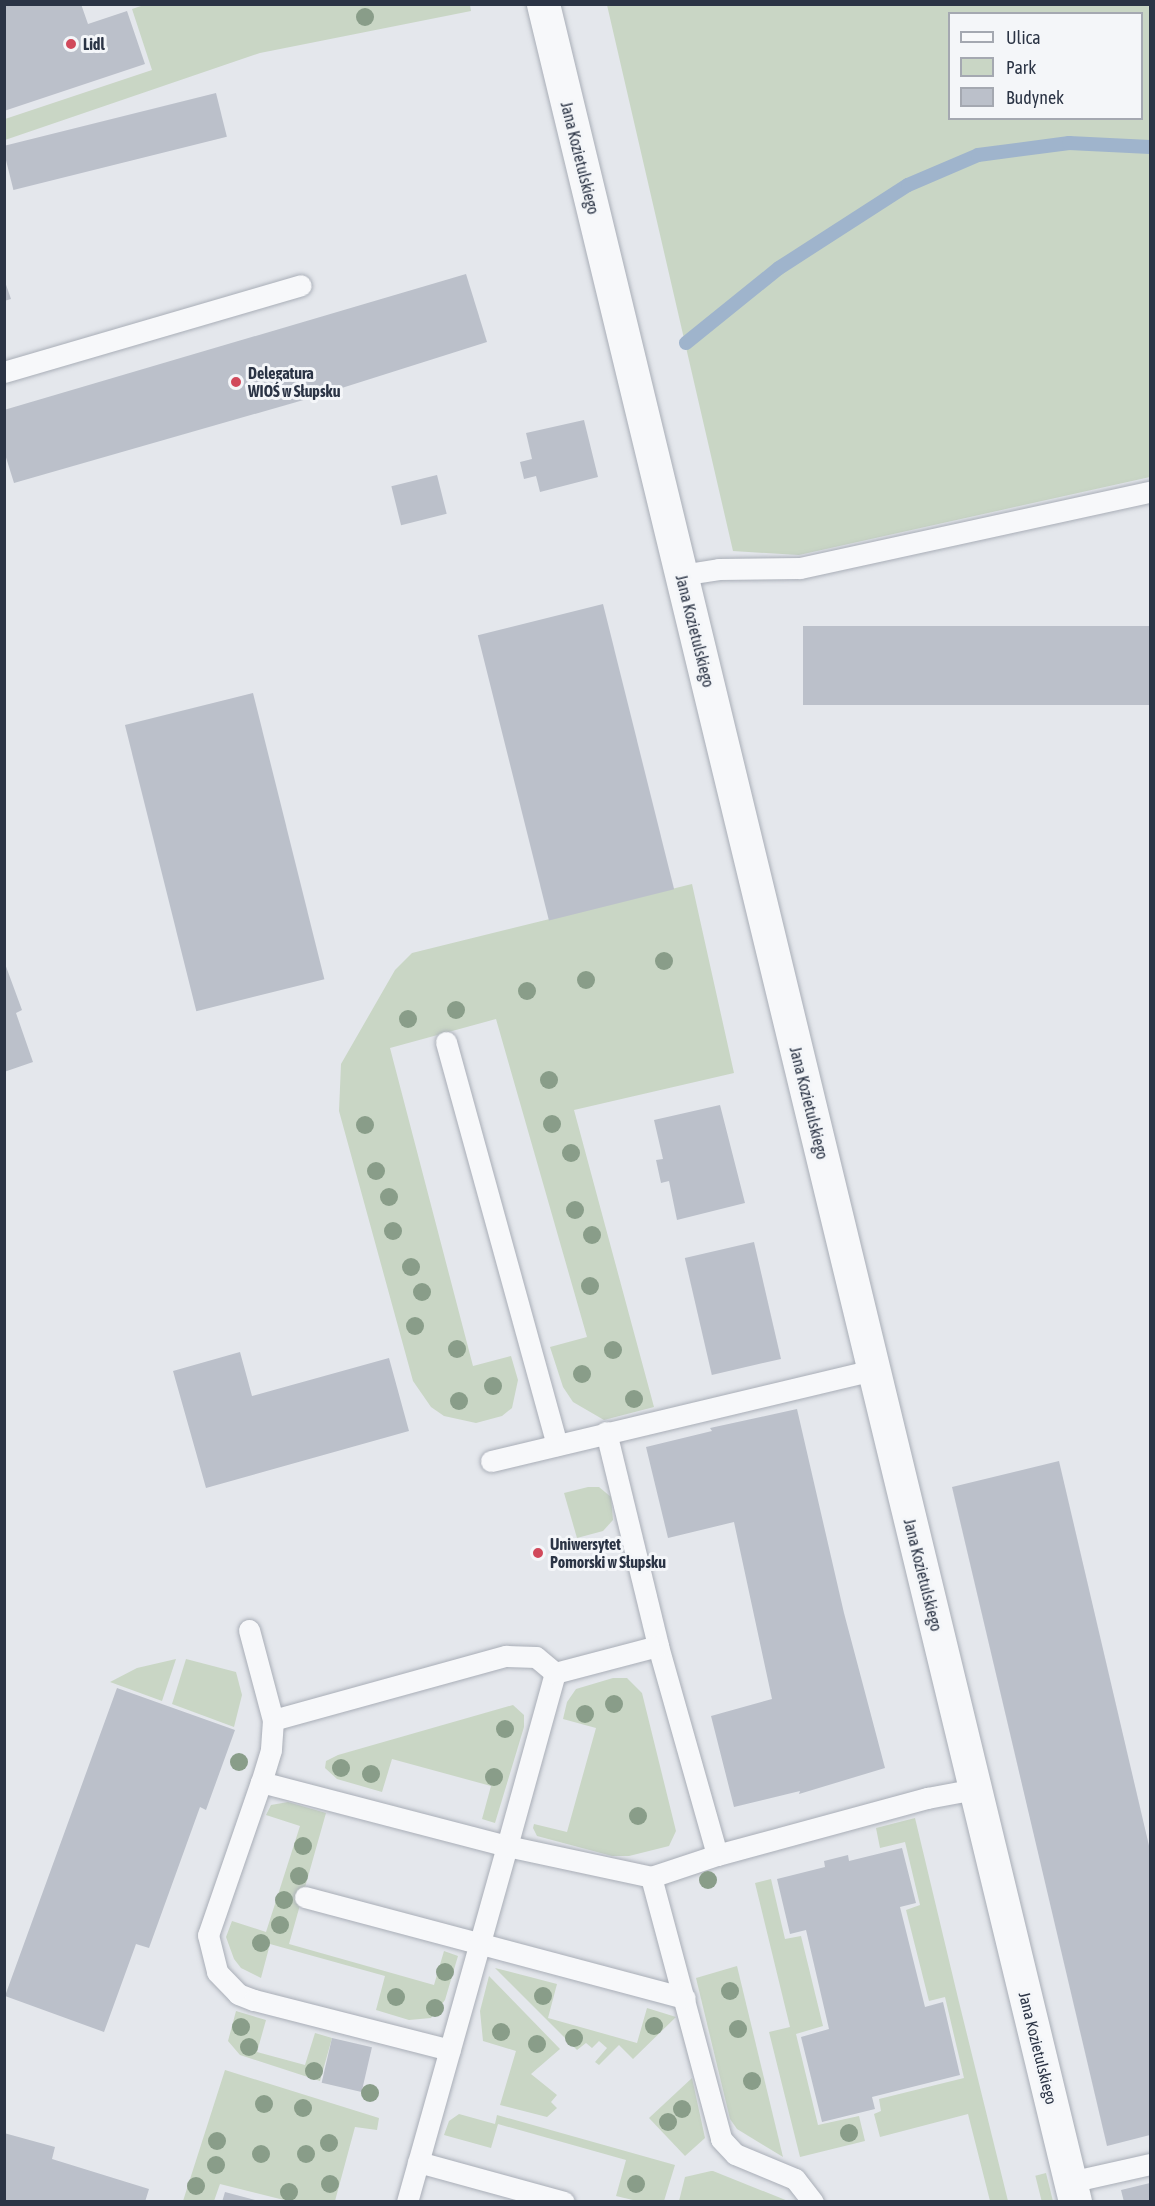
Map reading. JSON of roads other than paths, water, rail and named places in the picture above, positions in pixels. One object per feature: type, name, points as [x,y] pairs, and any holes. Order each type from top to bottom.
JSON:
[{"type":"street","name":"Jana Kozietulskiego","points":[[543,4],[1073,2192]]},
{"type":"lane","points":[[4,372],[301,285]]},
{"type":"lane","points":[[681,575],[719,569],[800,568],[1150,492]]},
{"type":"lane","points":[[446,1042],[557,1445]]},
{"type":"lane","points":[[491,1461],[874,1370]]},
{"type":"lane","points":[[606,1432],[658,1646],[717,1855]]},
{"type":"lane","points":[[249,1630],[273,1719],[271,1750],[208,1935],[217,1972],[238,1994],[254,2000],[450,2050]]},
{"type":"lane","points":[[555,1673],[658,1646]]},
{"type":"lane","points":[[273,1719],[506,1656],[536,1657],[555,1673]]},
{"type":"lane","points":[[407,2202],[555,1673]]},
{"type":"lane","points":[[261,1782],[507,1846],[651,1877],[717,1855],[927,1798],[975,1789]]},
{"type":"lane","points":[[651,1877],[686,1998],[721,2139],[735,2154],[795,2179],[813,2202]]},
{"type":"lane","points":[[305,1897],[686,1998]]},
{"type":"lane","points":[[418,2162],[564,2202]]},
{"type":"lane","points":[[1073,2192],[1150,2163]]},
{"type":"waterway","points":[[686,343],[779,268],[908,185],[978,155],[1069,143],[1150,147]]},
{"type":"place","name":"Lidl","points":[[71,44]]},
{"type":"place","name":"Delegatura WIOŚ w Słupsku","points":[[236,382]]},
{"type":"place","name":"Uniwersytet Pomorski w Słupsku","points":[[538,1553]]}]
